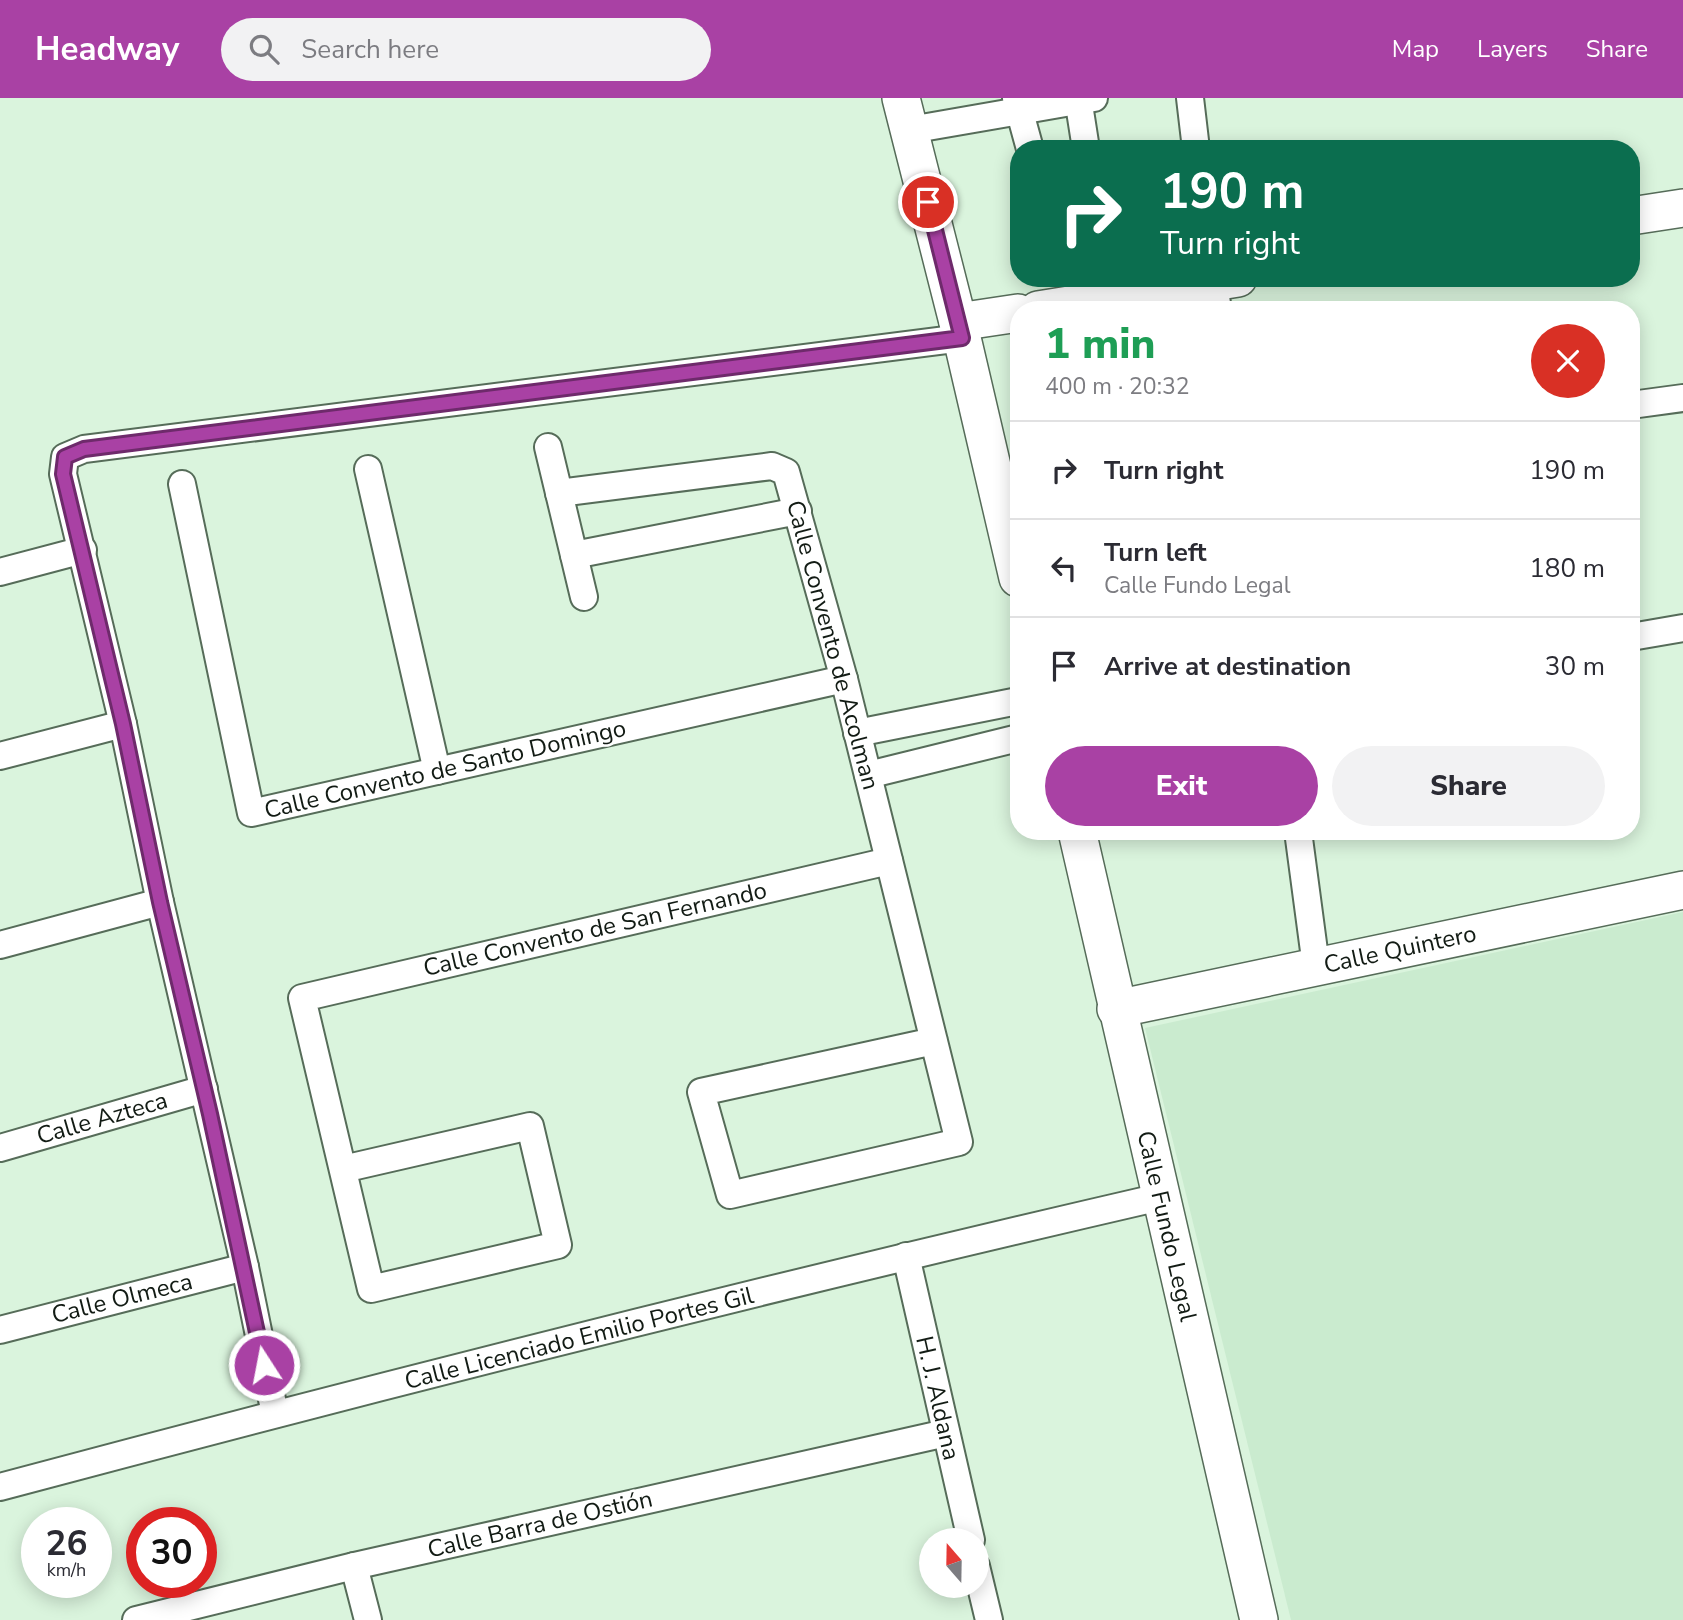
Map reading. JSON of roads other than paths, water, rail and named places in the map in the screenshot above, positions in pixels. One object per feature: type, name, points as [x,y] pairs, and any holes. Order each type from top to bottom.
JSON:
[{"type":"street","points":[[1190,98],[1195,140]]},
{"type":"street","points":[[1010,544],[960,330],[905,114],[1084,99],[1086,140]]},
{"type":"street","points":[[1018,105],[1028,140]]},
{"type":"street","points":[[1640,215],[1683,208]]},
{"type":"street","points":[[1109,301],[1220,287]]},
{"type":"street","points":[[275,1413],[160,902],[123,724],[63,474],[65,457],[84,449],[960,330],[1010,315]]},
{"type":"street","points":[[1640,404],[1683,398]]},
{"type":"street","points":[[548,447],[584,597]]},
{"type":"street","name":"Calle Convento de Acolman","points":[[559,493],[772,466],[786,472],[844,679],[890,861],[959,1142],[730,1195],[701,1092],[934,1041]]},
{"type":"street","points":[[368,469],[438,771]]},
{"type":"street","name":"Calle Convento de Santo Domingo","points":[[181,484],[251,813],[844,679]]},
{"type":"street","points":[[574,555],[797,511]]},
{"type":"street","points":[[0,572],[83,551]]},
{"type":"street","points":[[1640,635],[1683,628]]},
{"type":"street","points":[[857,733],[1010,703]]},
{"type":"street","points":[[0,756],[123,724]]},
{"type":"street","points":[[868,775],[1010,740]]},
{"type":"street","name":"Calle Fundo Legal","points":[[1079,840],[1259,1620]]},
{"type":"street","points":[[1299,840],[1316,966]]},
{"type":"street","name":"Calle Convento de San Fernando","points":[[343,1169],[302,998],[890,861]]},
{"type":"street","name":"Calle Quintero","points":[[1116,1009],[1683,890]]},
{"type":"street","points":[[0,945],[160,902]]},
{"type":"street","name":"Calle Azteca","points":[[0,1148],[204,1089]]},
{"type":"street","points":[[530,1126],[558,1245],[371,1289],[343,1169],[530,1126]]},
{"type":"street","name":"Calle Licenciado Emilio Portes Gil","points":[[0,1487],[275,1413],[906,1256],[1160,1198]]},
{"type":"street","name":"H. J. Aldana","points":[[906,1256],[968,1528]]},
{"type":"street","name":"Calle Olmeca","points":[[0,1329],[244,1267]]},
{"type":"street","name":"Calle Barra de Ostión","points":[[136,1620],[354,1566],[946,1433]]},
{"type":"street","points":[[354,1566],[368,1620]]},
{"type":"street","points":[[984,1598],[989,1620]]}]
